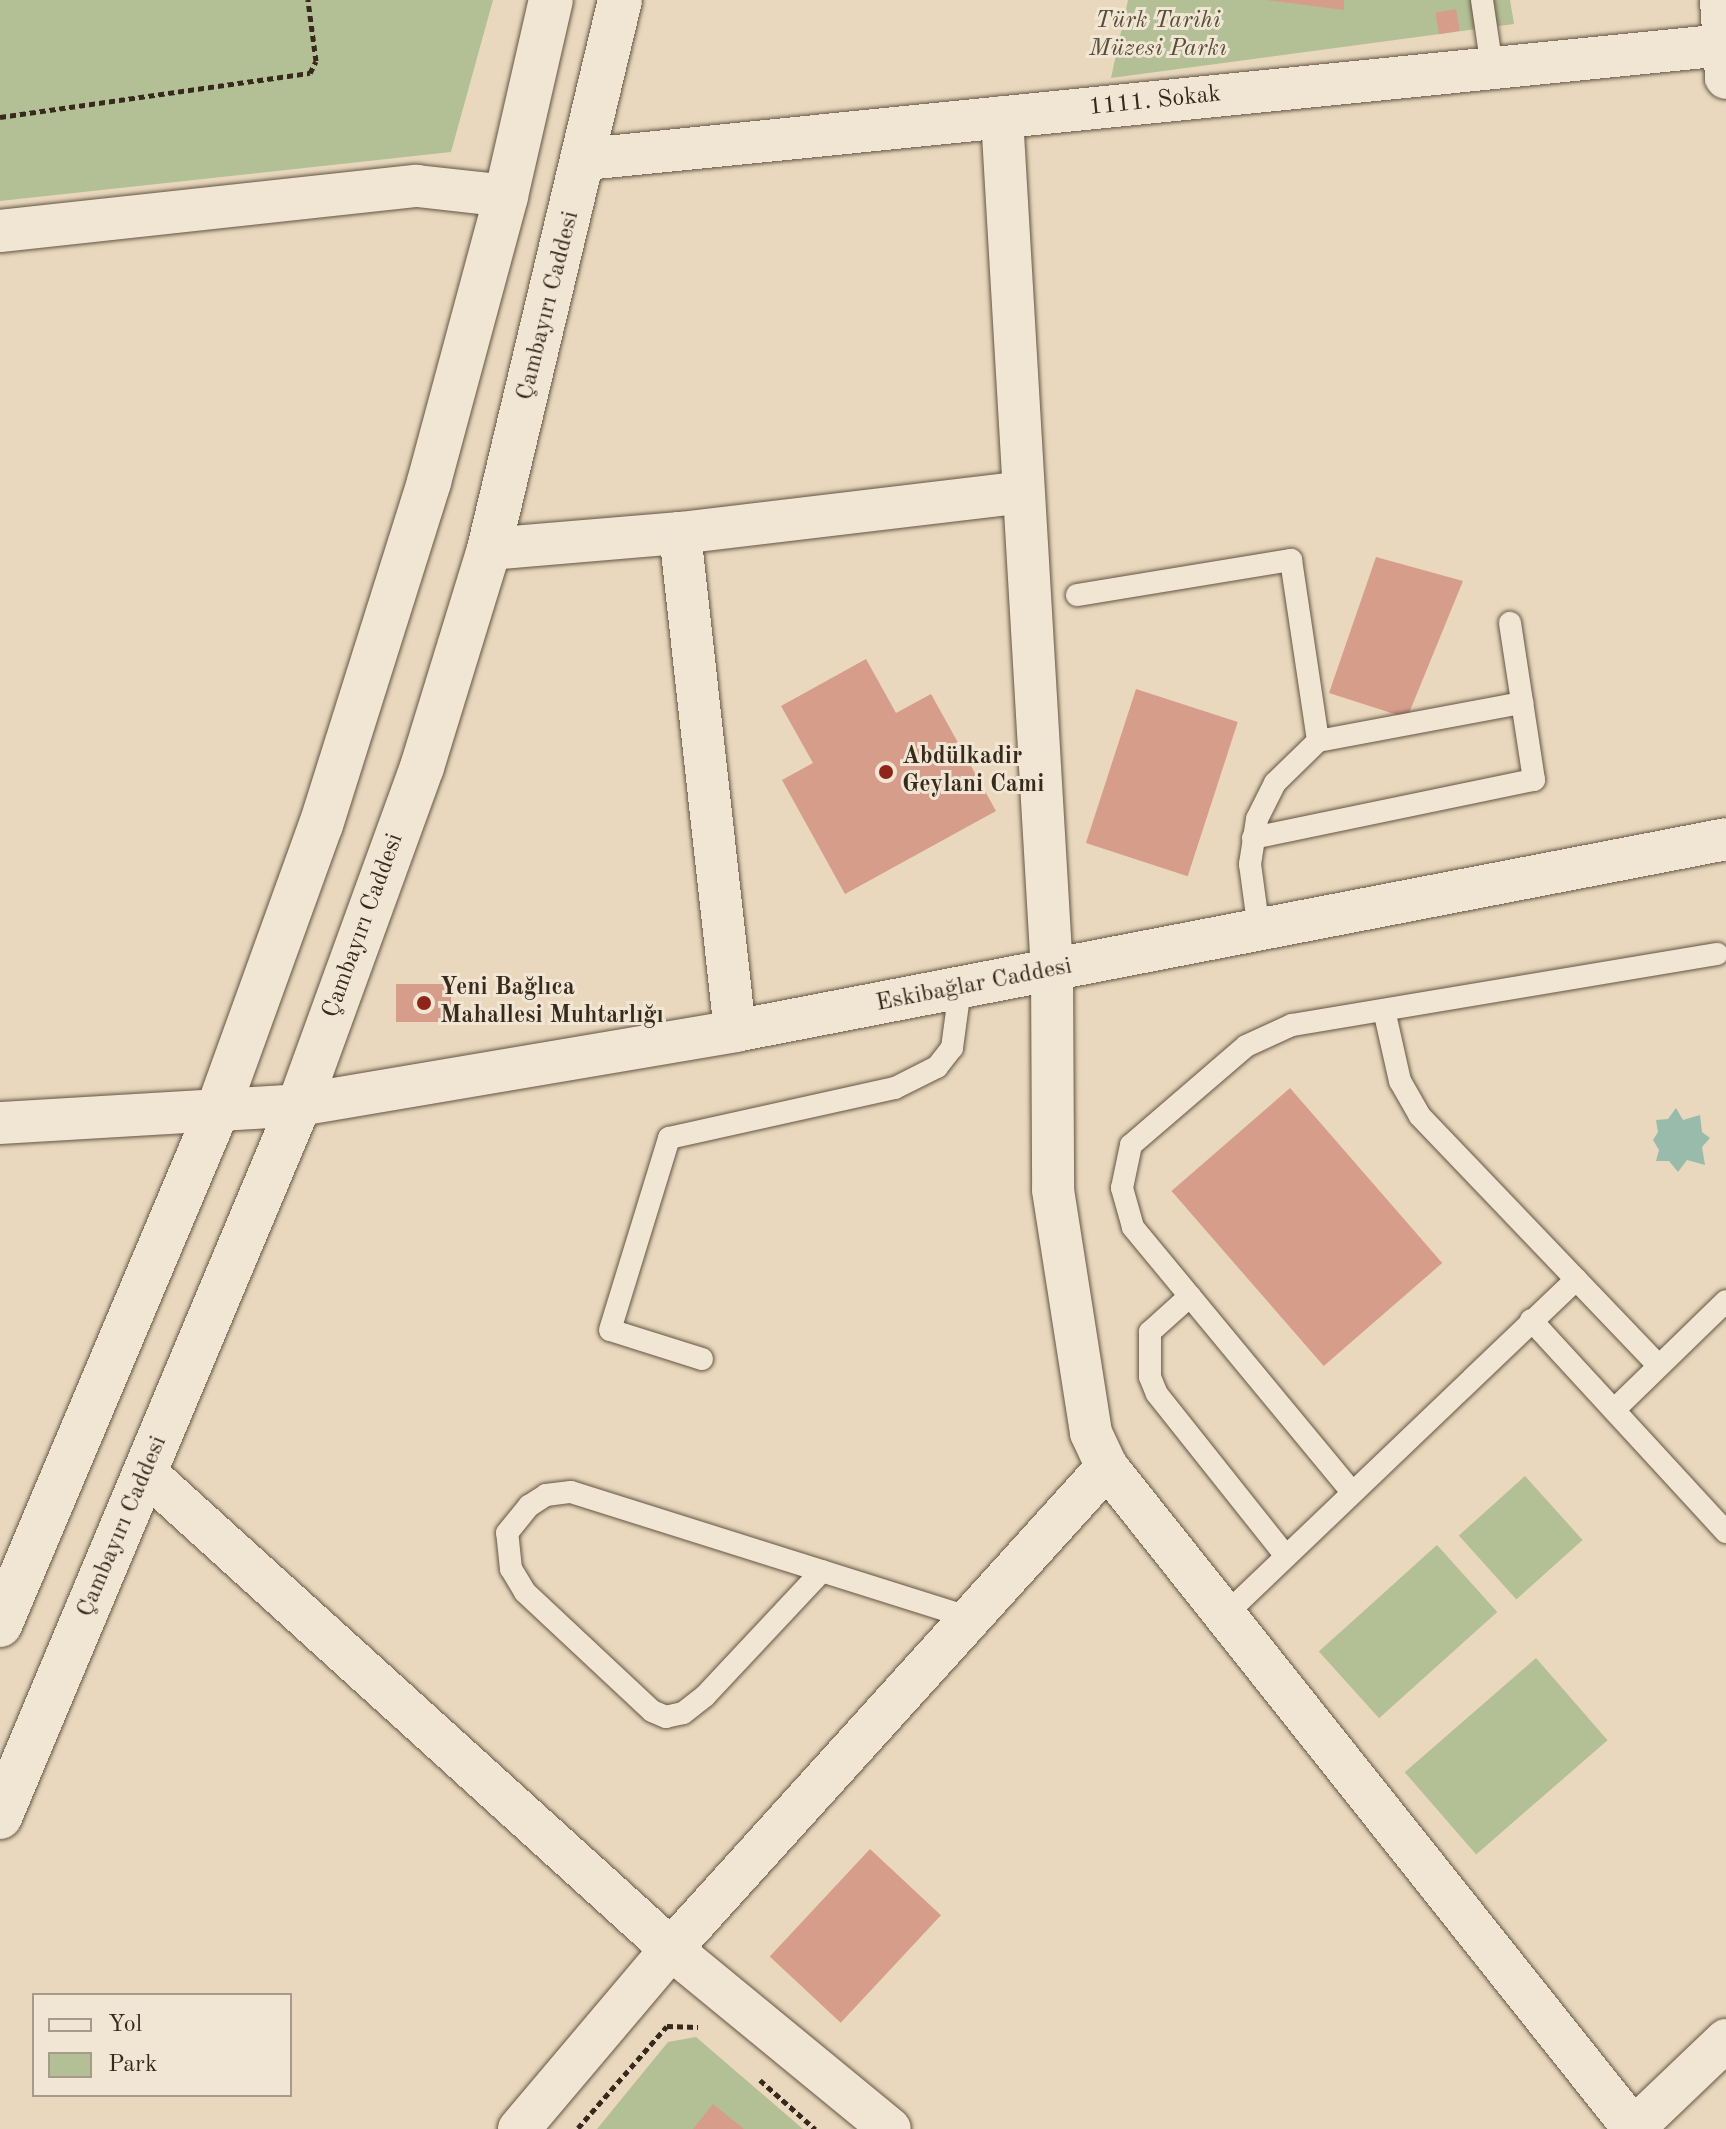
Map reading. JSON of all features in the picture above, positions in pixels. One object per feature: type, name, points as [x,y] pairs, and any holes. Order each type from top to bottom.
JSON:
[{"type":"main road","points":[[0,1625],[218,1109],[369,683],[506,196],[551,0]]},
{"type":"main road","name":"Çambayırı Caddesi","points":[[0,1817],[299,1105],[422,767],[489,549],[586,159],[620,0]]},
{"type":"street","points":[[1721,0],[1725,61]]},
{"type":"street","name":"1111. Sokak","points":[[586,159],[1492,68],[1725,61]]},
{"type":"street","points":[[1002,117],[1052,971],[1053,1190],[1091,1433],[1107,1467],[1633,2129],[1726,2040]]},
{"type":"street","points":[[0,231],[417,186],[506,196]]},
{"type":"street","points":[[489,549],[680,533],[1022,492]]},
{"type":"street","points":[[680,533],[735,1031]]},
{"type":"street","name":"Eskibağlar Caddesi","points":[[0,1123],[299,1105],[735,1031],[1726,839]]},
{"type":"street","points":[[519,2129],[671,1949],[967,1617],[1107,1467]]},
{"type":"street","points":[[146,1473],[671,1949],[890,2129]]},
{"type":"lane","points":[[1482,0],[1492,68]]},
{"type":"lane","points":[[1077,595],[1291,560],[1318,741]]},
{"type":"lane","points":[[1253,838],[1534,780],[1510,623]]},
{"type":"lane","points":[[1259,931],[1250,864],[1253,838],[1275,783],[1318,741],[1522,703]]},
{"type":"lane","points":[[1352,1492],[1133,1227],[1122,1188],[1131,1145],[1246,1046],[1292,1025],[1717,954]]},
{"type":"lane","points":[[702,1359],[610,1330],[669,1138],[895,1088],[937,1067],[952,1048],[960,989]]},
{"type":"lane","points":[[1384,1010],[1397,1072],[1420,1116],[1657,1364]]},
{"type":"lane","points":[[1225,1615],[1576,1279]]},
{"type":"lane","points":[[1190,1296],[1150,1332],[1150,1377],[1157,1394],[1286,1556]]},
{"type":"lane","points":[[1614,1410],[1657,1364],[1726,1301]]},
{"type":"lane","points":[[1531,1320],[1726,1532]]},
{"type":"lane","points":[[822,1571],[705,1696],[683,1713],[666,1717],[652,1711],[525,1592],[511,1569],[507,1533],[529,1506],[546,1495],[571,1492],[822,1571],[967,1617]]},
{"type":"path","points":[[0,117],[310,73],[316,61],[308,0]]},
{"type":"path","points":[[578,2129],[667,2026],[699,2027],[711,2037]]},
{"type":"path","points":[[757,2078],[815,2129]]},
{"type":"green space","points":[[0,0],[493,0],[451,152],[0,201]]},
{"type":"green space","name":"Türk Tarihi Müzesi Parkı","points":[[1128,0],[1510,0],[1514,24],[1111,78]]},
{"type":"green space","points":[[1525,1476],[1583,1540],[1516,1599],[1459,1536]]},
{"type":"green space","points":[[1437,1545],[1497,1612],[1379,1718],[1319,1651]]},
{"type":"green space","points":[[1536,1658],[1608,1740],[1476,1854],[1405,1772]]},
{"type":"green space","points":[[696,2037],[803,2129],[597,2129],[668,2042]]},
{"type":"shaded area","points":[[1676,1108],[1683,1120],[1700,1115],[1702,1132],[1710,1138],[1702,1147],[1705,1165],[1687,1160],[1678,1172],[1669,1161],[1656,1161],[1659,1150],[1653,1140],[1658,1132],[1656,1120],[1668,1119]]},
{"type":"building","points":[[1266,0],[1344,0],[1344,10]]},
{"type":"building","points":[[1456,9],[1460,31],[1439,34],[1435,13]]},
{"type":"building","points":[[1376,557],[1463,581],[1407,718],[1329,693]]},
{"type":"building","name":"Abdülkadir Geylani Cami","points":[[866,659],[896,713],[931,694],[996,811],[845,894],[782,780],[813,763],[781,706]]},
{"type":"building","points":[[1136,689],[1238,722],[1188,876],[1086,843]]},
{"type":"building","name":"Yeni Bağlıca Mahallesi Muhtarlığı","points":[[396,984],[451,984],[451,1022],[396,1022]]},
{"type":"building","points":[[1290,1088],[1442,1263],[1324,1366],[1172,1191]]},
{"type":"building","points":[[870,1849],[941,1915],[841,2023],[770,1957]]},
{"type":"building","points":[[713,2104],[744,2129],[693,2129]]},
{"type":"place","name":"Abdülkadir Geylani Cami","points":[[886,772]]},
{"type":"place","name":"Yeni Bağlıca Mahallesi Muhtarlığı","points":[[424,1003]]}]
